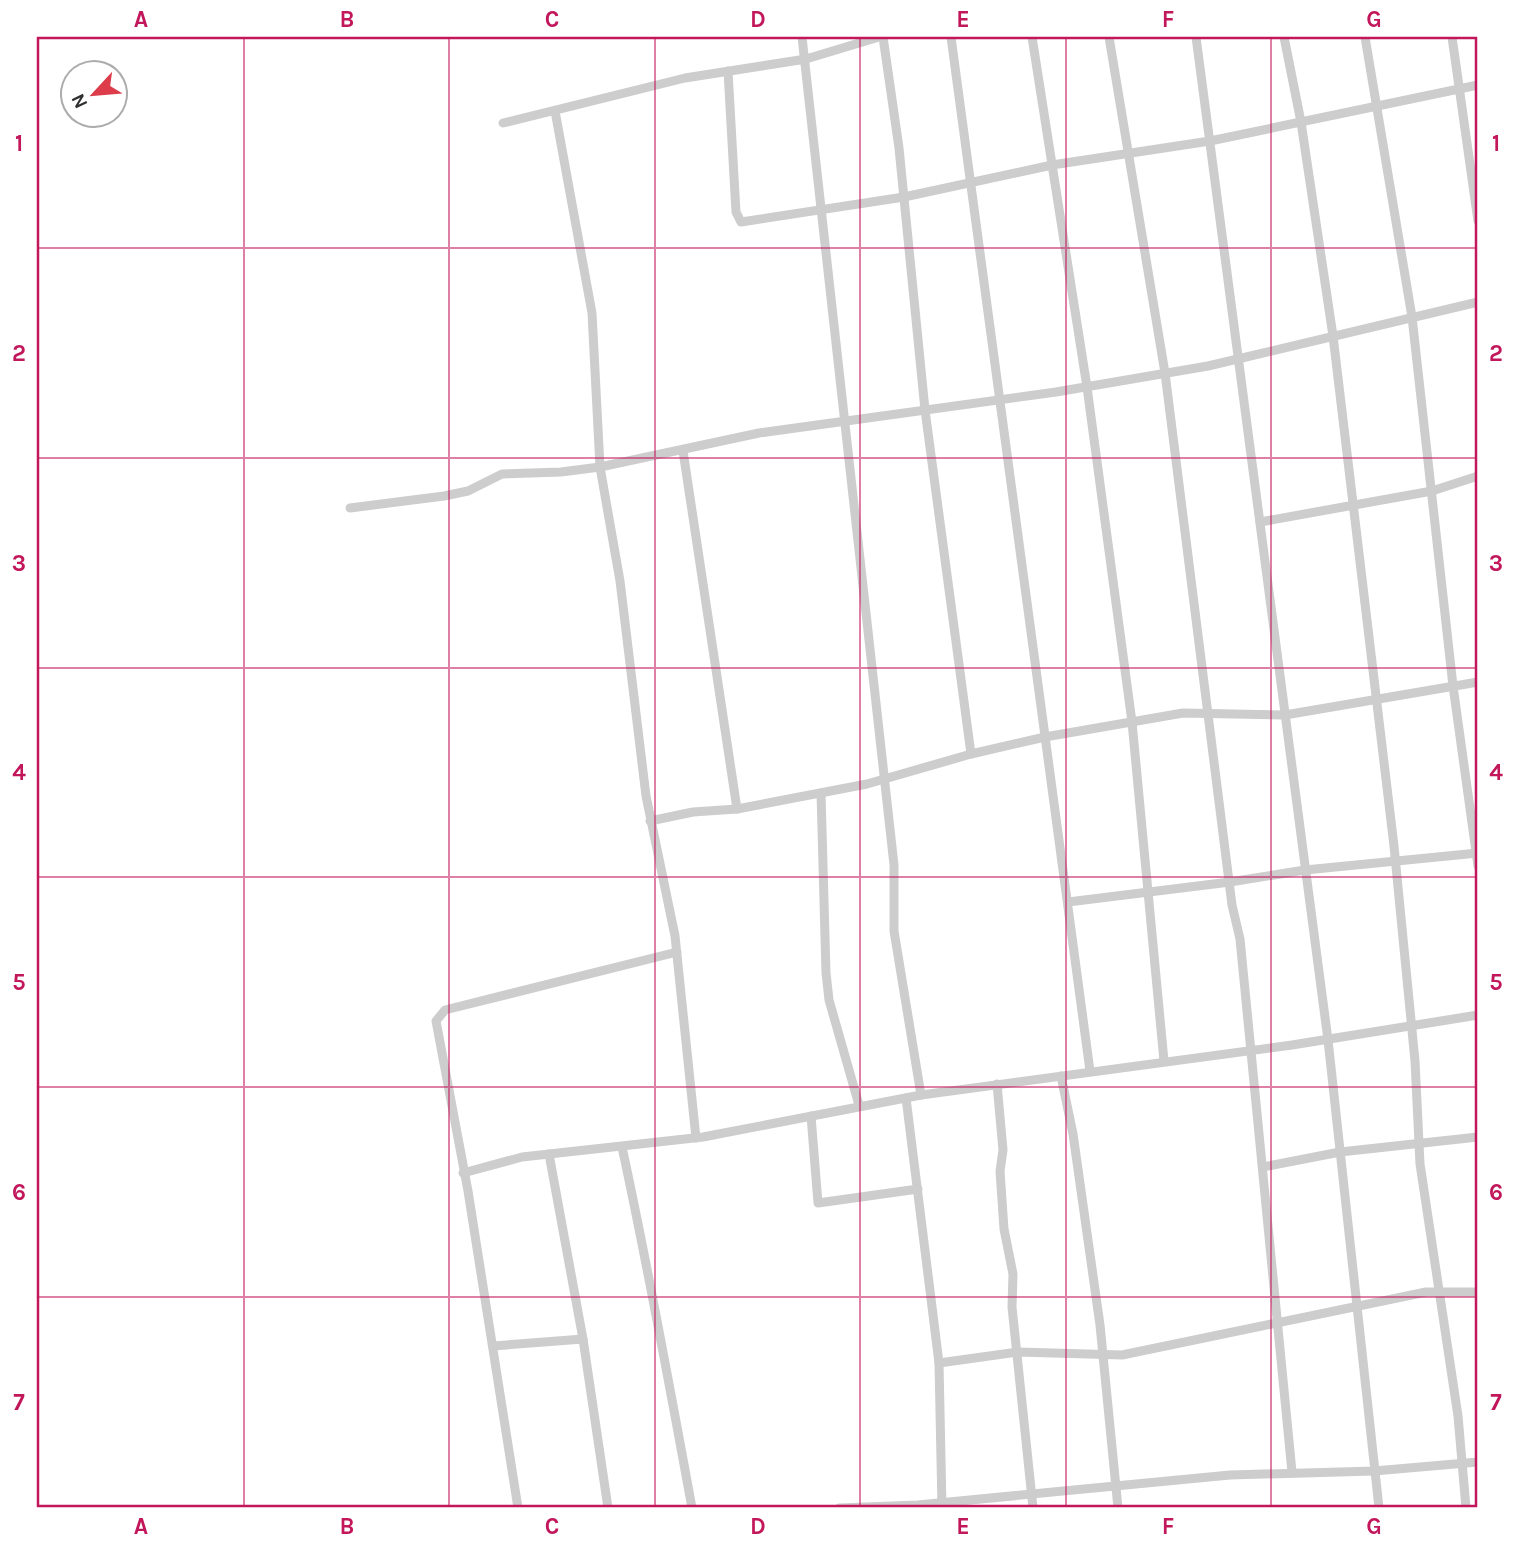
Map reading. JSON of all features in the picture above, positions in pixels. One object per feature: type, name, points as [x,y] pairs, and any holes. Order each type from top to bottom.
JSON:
[{"type":"street","points":[[802,37],[894,865],[894,931],[922,1095]]},
{"type":"street","points":[[503,123],[685,78],[806,59],[881,37],[904,197],[925,410],[971,754]]},
{"type":"street","points":[[951,37],[1090,1071]]},
{"type":"street","points":[[1032,37],[1087,387],[1132,722],[1164,1061]]},
{"type":"street","points":[[1109,37],[1164,373],[1253,1050],[1276,1324],[1292,1472]]},
{"type":"street","points":[[1196,37],[1328,1040],[1379,1508]]},
{"type":"street","points":[[1284,37],[1301,122],[1333,336],[1395,862],[1419,1145],[1466,1508]]},
{"type":"street","points":[[1365,37],[1412,317],[1453,686],[1478,866]]},
{"type":"street","points":[[1452,37],[1478,221]]},
{"type":"street","points":[[728,71],[737,219],[741,222],[904,197],[1052,166],[1210,141],[1478,85]]},
{"type":"street","points":[[555,111],[592,313],[600,467],[620,581],[629,676],[650,821],[677,952],[696,1138]]},
{"type":"street","points":[[350,508],[468,491],[502,474],[561,472],[600,467],[759,433],[1087,387],[1164,373],[1239,359],[1478,302]]},
{"type":"street","points":[[683,451],[737,810]]},
{"type":"street","points":[[1260,522],[1432,491],[1478,477]]},
{"type":"street","points":[[650,821],[693,812],[737,810],[883,781],[971,754],[1045,737],[1183,713],[1285,715],[1478,682]]},
{"type":"street","points":[[821,793],[829,1000],[859,1105]]},
{"type":"street","points":[[1068,902],[1305,870],[1477,853]]},
{"type":"street","points":[[518,1508],[493,1346],[436,1021],[444,1010],[677,952]]},
{"type":"street","points":[[463,1173],[499,1162],[696,1138],[922,1095],[1328,1040],[1478,1014]]},
{"type":"street","points":[[1061,1076],[1082,1197],[1118,1508]]},
{"type":"street","points":[[997,1084],[1003,1139],[1000,1171],[1004,1229],[1013,1274],[1013,1307],[1032,1508]]},
{"type":"street","points":[[906,1098],[939,1363],[942,1506]]},
{"type":"street","points":[[811,1116],[818,1203],[918,1189]]},
{"type":"street","points":[[1263,1167],[1340,1152],[1478,1137]]},
{"type":"street","points":[[622,1147],[657,1307],[667,1385],[692,1508]]},
{"type":"street","points":[[549,1154],[583,1339],[608,1508]]},
{"type":"street","points":[[939,1363],[1018,1352],[1122,1355],[1401,1297],[1478,1292]]},
{"type":"street","points":[[493,1346],[583,1339]]},
{"type":"street","points":[[839,1508],[942,1506],[1031,1492],[1116,1483],[1292,1472],[1374,1471],[1478,1462]]}]
